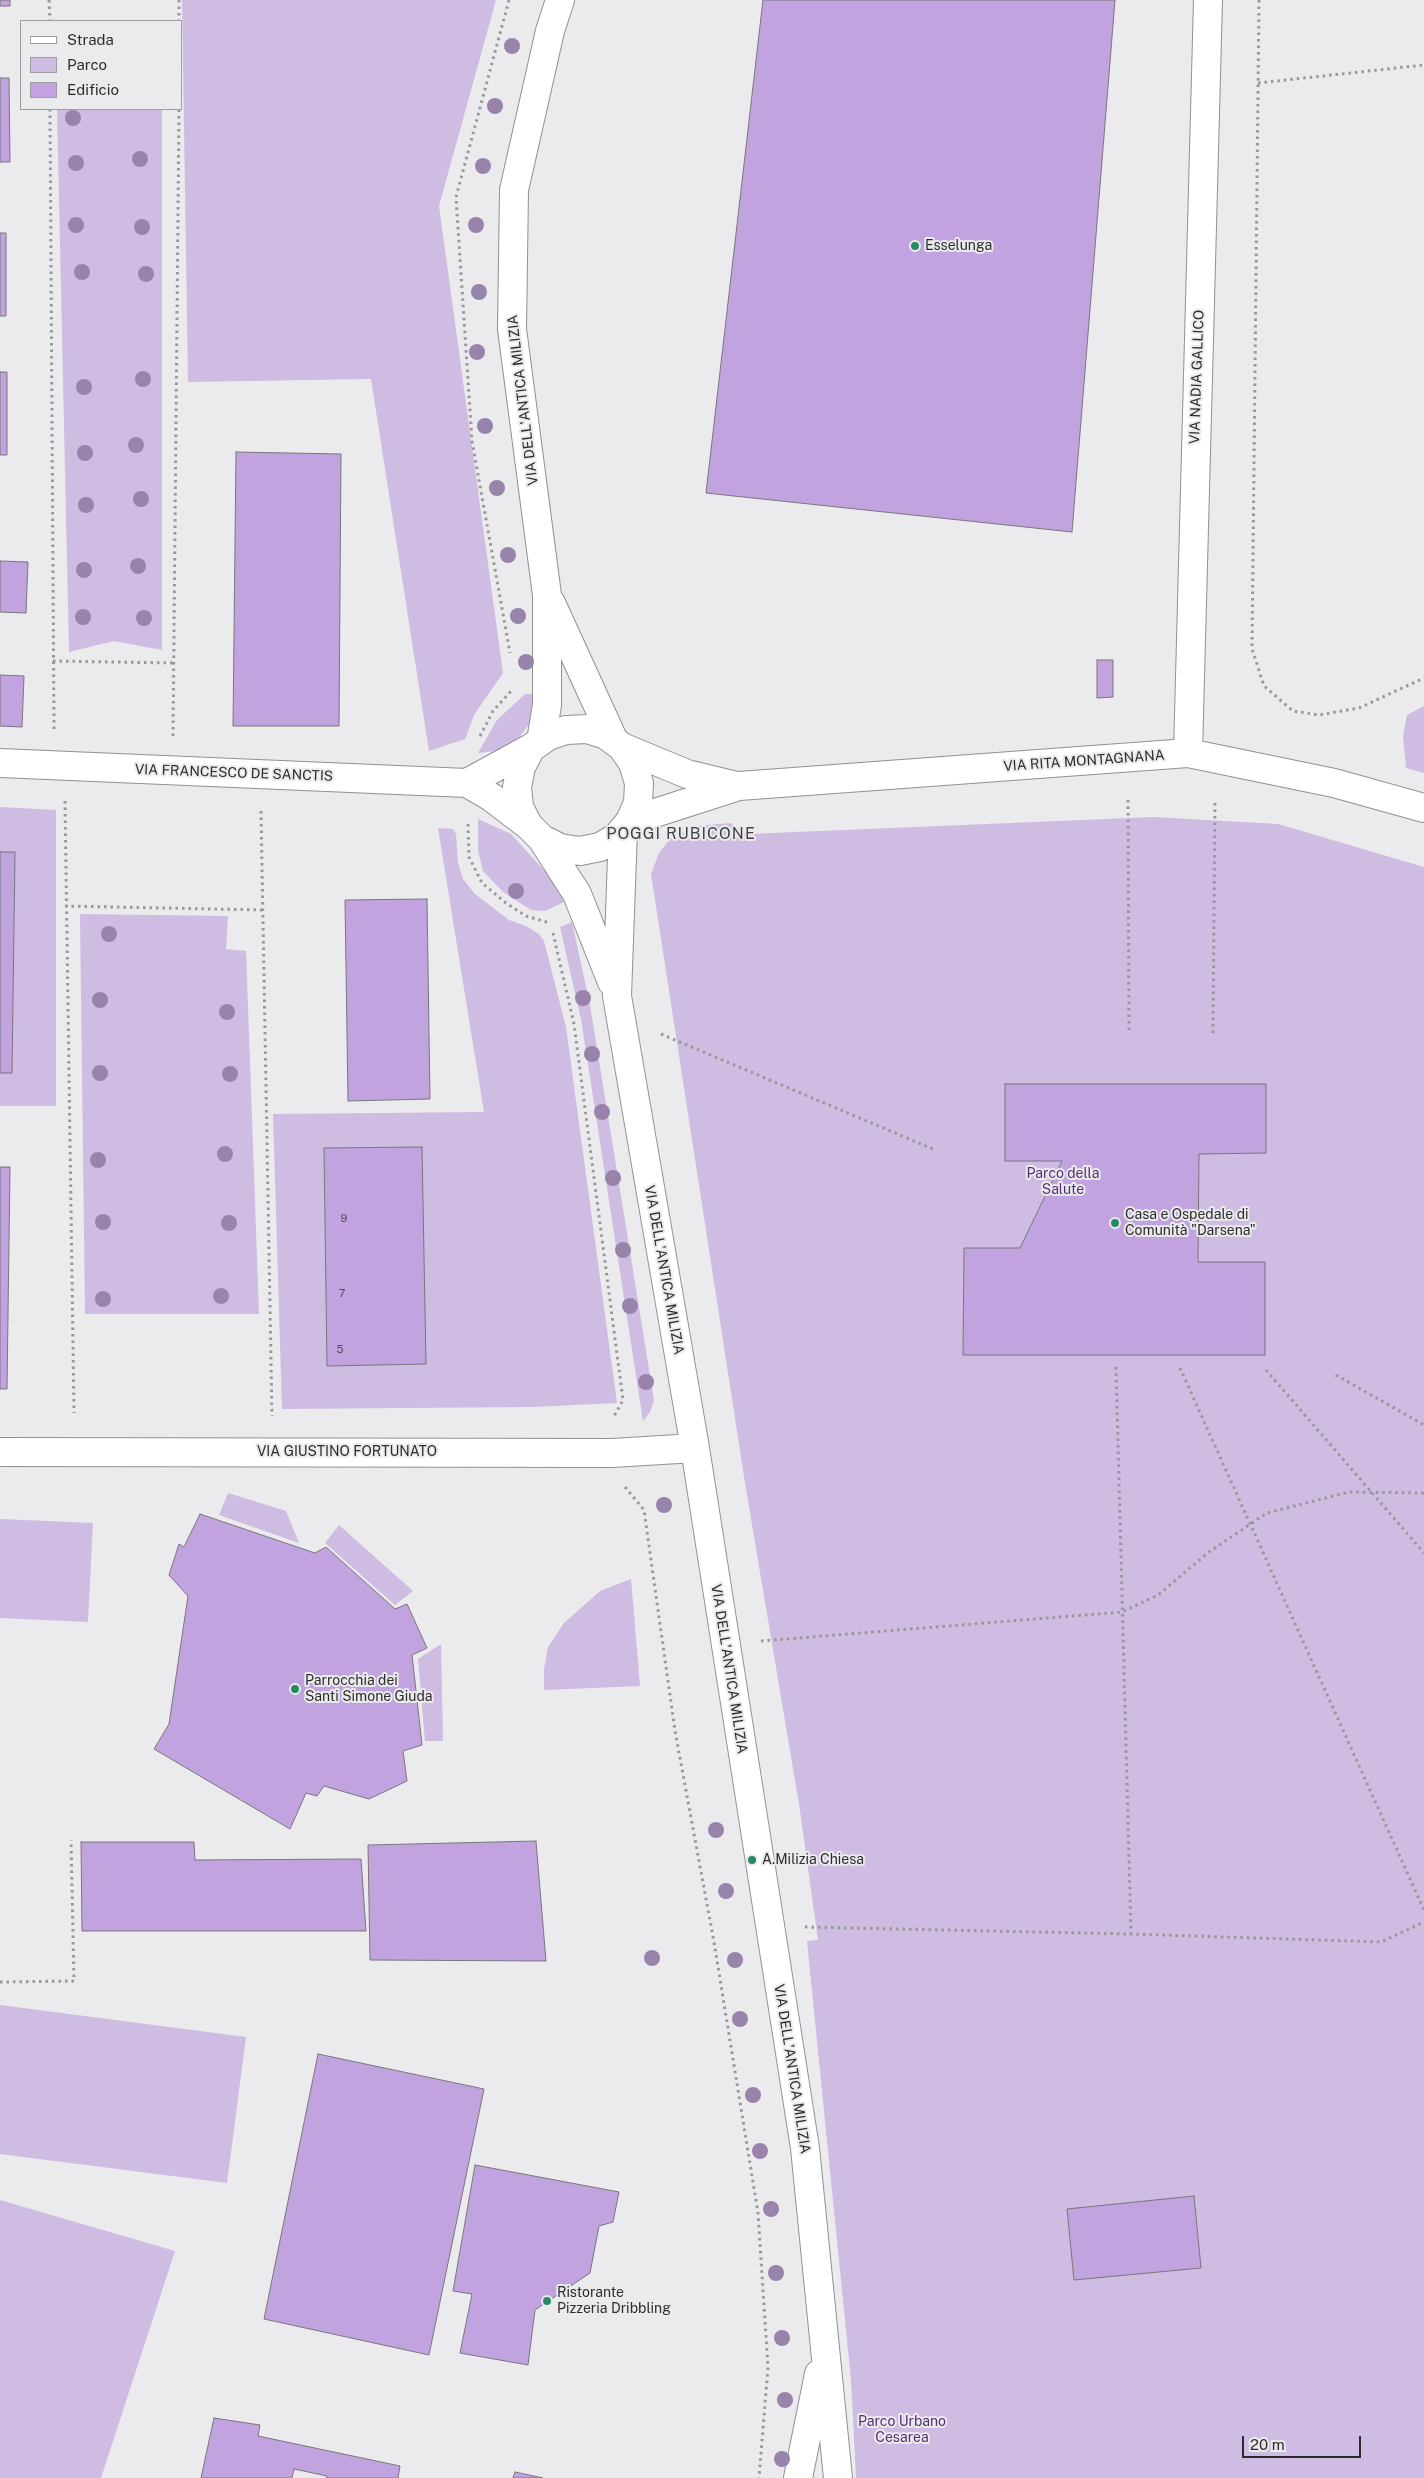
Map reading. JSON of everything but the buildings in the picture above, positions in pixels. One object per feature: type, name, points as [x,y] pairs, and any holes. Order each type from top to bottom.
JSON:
[{"type":"street","name":"VIA DELL'ANTICA MILIZIA","points":[[536,744],[547,705],[547,595],[512,329],[514,190],[550,31],[560,0]]},
{"type":"street","name":"VIA NADIA GALLICO","points":[[1188,753],[1208,0]]},
{"type":"street","name":"VIA DELL'ANTICA MILIZIA","points":[[547,595],[618,744]]},
{"type":"street","points":[[467,783],[536,744],[566,730],[587,729],[606,735],[618,744],[633,763],[639,783],[638,803],[626,826],[616,837],[600,847],[580,851],[560,848],[535,832],[519,807],[517,786],[521,767],[536,744]]},
{"type":"street","name":"VIA RITA MONTAGNANA","points":[[618,744],[687,774],[739,786]]},
{"type":"street","name":"VIA RITA MONTAGNANA","points":[[626,826],[739,786],[1188,753],[1334,783],[1424,808]]},
{"type":"street","name":"VIA FRANCESCO DE SANCTIS","points":[[0,763],[467,783],[491,797],[535,832]]},
{"type":"street","name":"VIA DELL'ANTICA MILIZIA","points":[[617,996],[626,826]]},
{"type":"street","name":"VIA DELL'ANTICA MILIZIA","points":[[535,832],[578,894],[617,996],[695,1448],[805,2148],[838,2478]]},
{"type":"street","name":"VIA GIUSTINO FORTUNATO","points":[[0,1452],[612,1453],[695,1448]]},
{"type":"street","name":"VIA DELL'ANTICA MILIZIA","points":[[798,2478],[824,2345]]},
{"type":"path","points":[[49,0],[50,20]]},
{"type":"path","points":[[179,0],[179,20]]},
{"type":"path","points":[[509,0],[456,197],[472,441],[511,656]]},
{"type":"path","points":[[1259,0],[1252,649],[1264,686],[1293,711],[1319,715],[1359,708],[1424,678]]},
{"type":"path","points":[[1258,83],[1424,65]]},
{"type":"path","points":[[50,110],[54,731]]},
{"type":"path","points":[[172,737],[179,110]]},
{"type":"path","points":[[53,661],[174,663]]},
{"type":"path","points":[[516,686],[493,710],[471,752],[467,783],[469,857],[482,882],[506,903],[526,916],[550,923],[574,1024],[624,1400],[610,1424],[615,1476],[644,1510],[674,1731],[716,1951],[758,2213],[768,2368],[759,2478]]},
{"type":"path","points":[[1128,800],[1129,1032]]},
{"type":"path","points":[[1212,1033],[1215,800]]},
{"type":"path","points":[[65,802],[74,1413]]},
{"type":"path","points":[[261,811],[272,1416]]},
{"type":"path","points":[[66,906],[263,910]]},
{"type":"path","points":[[661,1034],[933,1149]]},
{"type":"path","points":[[1116,1367],[1130,1934]]},
{"type":"path","points":[[1180,1368],[1424,1910]]},
{"type":"path","points":[[1266,1370],[1424,1553]]},
{"type":"path","points":[[1336,1375],[1424,1425]]},
{"type":"path","points":[[761,1641],[1122,1612],[1158,1595],[1209,1552],[1267,1512],[1349,1492],[1424,1493]]},
{"type":"path","points":[[0,1982],[74,1981],[71,1840]]},
{"type":"path","points":[[805,1927],[1381,1942],[1424,1922]]},
{"type":"green space","points":[[182,0],[496,0],[439,206],[503,673],[474,715],[465,739],[429,751],[371,379],[188,382]]},
{"type":"green space","points":[[57,110],[162,110],[162,650],[114,641],[69,652]]},
{"type":"green space","points":[[525,694],[534,694],[529,724],[521,735],[517,740],[496,751],[478,753],[497,720]]},
{"type":"green space","points":[[1424,706],[1424,773],[1406,768],[1403,736],[1407,715]]},
{"type":"green space","points":[[0,807],[56,810],[56,1106],[0,1106]]},
{"type":"green space","name":"Parco della Salute","points":[[1153,817],[1278,824],[1424,867],[1424,2478],[856,2478],[851,2380],[807,1941],[818,1940],[799,1804],[745,1483],[651,874],[659,853],[670,839],[697,826],[730,823],[748,834]]},
{"type":"green space","points":[[478,819],[511,834],[552,879],[564,902],[545,911],[531,910],[503,892],[483,871],[478,850]]},
{"type":"green space","points":[[438,828],[453,829],[456,834],[458,863],[463,879],[475,894],[509,920],[526,926],[539,934],[544,941],[566,1027],[617,1403],[532,1407],[282,1409],[273,1114],[484,1112]]},
{"type":"green space","points":[[80,914],[228,916],[226,949],[246,951],[259,1314],[85,1314]]},
{"type":"green space","points":[[572,922],[590,1005],[654,1400],[650,1412],[643,1421],[581,1019],[560,927]]},
{"type":"green space","points":[[228,1493],[286,1511],[299,1543],[219,1515]]},
{"type":"green space","points":[[0,1519],[93,1523],[88,1622],[0,1618]]},
{"type":"green space","points":[[339,1525],[413,1591],[395,1605],[325,1543]]},
{"type":"green space","points":[[631,1579],[640,1686],[544,1690],[544,1669],[548,1647],[564,1623],[600,1591]]},
{"type":"green space","points":[[441,1644],[443,1741],[425,1741],[418,1659]]},
{"type":"green space","points":[[0,2005],[246,2037],[227,2183],[0,2154]]},
{"type":"green space","points":[[0,2200],[175,2251],[101,2478],[0,2478]]},
{"type":"place","name":"Esselunga","points":[[915,246]]},
{"type":"place","name":"Casa e Ospedale di Comunità \"Darsena\"","points":[[1115,1223]]},
{"type":"place","name":"Parrocchia dei Santi Simone Giuda","points":[[295,1689]]},
{"type":"place","name":"A.Milizia Chiesa","points":[[752,1860]]},
{"type":"place","name":"Ristorante Pizzeria Dribbling","points":[[547,2301]]},
{"type":"district","name":"POGGI RUBICONE","points":[[681,834]]},
{"type":"park label","name":"Parco Urbano Cesarea","points":[[902,2430]]}]
